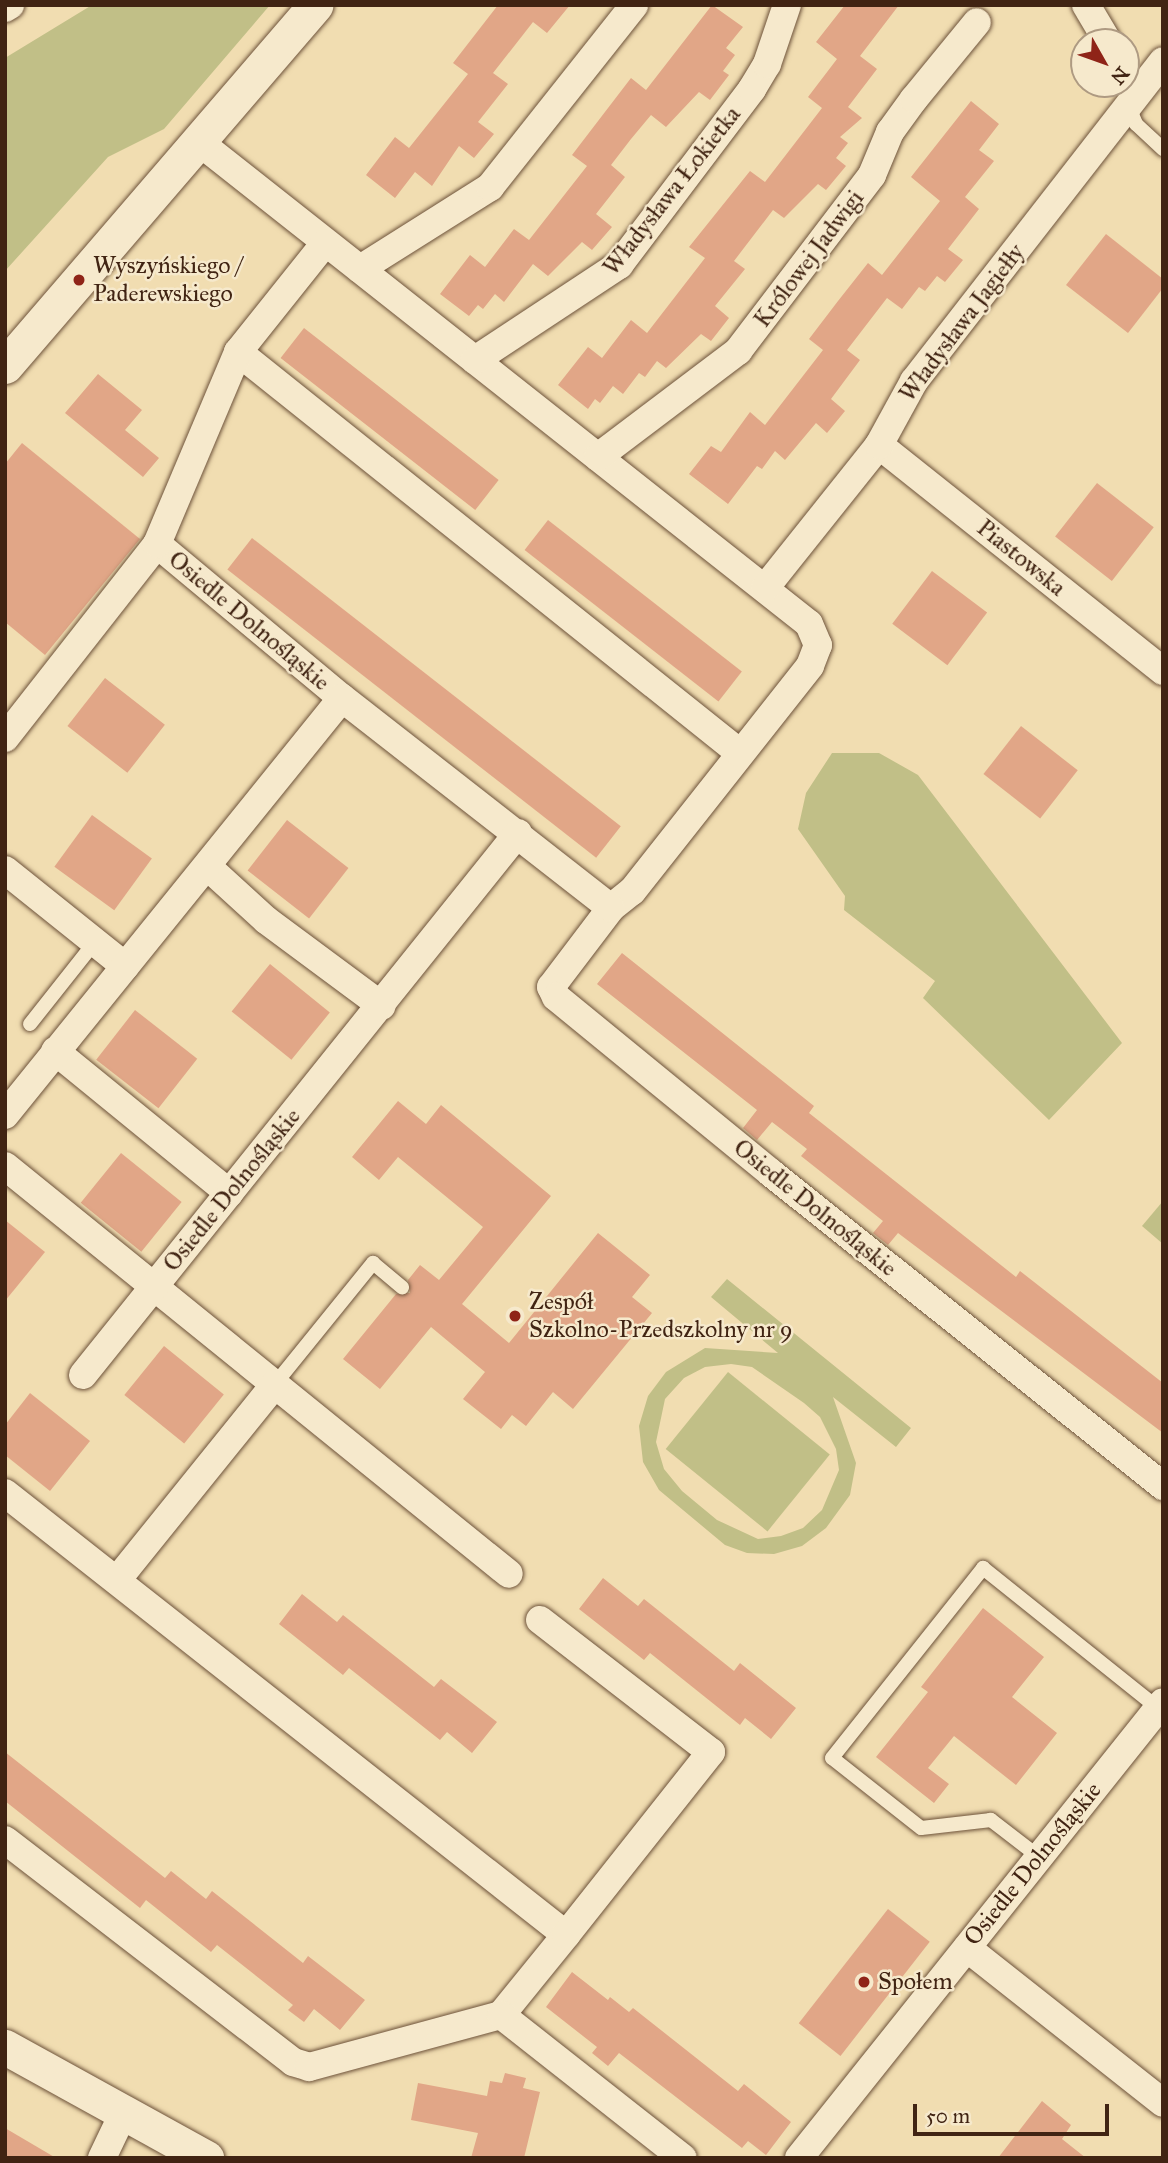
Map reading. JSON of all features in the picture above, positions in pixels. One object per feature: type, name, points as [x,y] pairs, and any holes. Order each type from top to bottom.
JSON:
[{"type":"street","points":[[5,8],[10,5]]},
{"type":"street","points":[[5,366],[316,5]]},
{"type":"street","points":[[360,269],[490,187],[635,5]]},
{"type":"street","name":"Władysława Łokietka","points":[[475,360],[619,265],[752,89],[767,64],[788,5]]},
{"type":"street","points":[[1086,5],[1100,28]]},
{"type":"street","name":"Królowej Jadwigi","points":[[598,457],[738,351],[859,194],[890,132],[977,22]]},
{"type":"street","name":"Władysława Jagiełły","points":[[1140,81],[1163,61]]},
{"type":"street","name":"Władysława Jagiełły","points":[[765,587],[879,445],[914,381],[1123,98]]},
{"type":"street","name":"Osiedle Dolnośląskie","points":[[199,142],[809,624],[818,645],[810,666],[632,891],[611,908],[556,974],[551,986],[556,997],[1163,1486]]},
{"type":"street","points":[[5,737],[157,544],[238,352],[325,243]]},
{"type":"street","points":[[238,352],[740,753]]},
{"type":"street","name":"Piastowska","points":[[879,445],[1163,671]]},
{"type":"street","name":"Osiedle Dolnośląskie","points":[[157,544],[342,698],[611,908]]},
{"type":"street","name":"Osiedle Dolnośląskie","points":[[5,1115],[342,698]]},
{"type":"street","name":"Osiedle Dolnośląskie","points":[[83,1375],[382,1006],[518,833]]},
{"type":"street","points":[[208,867],[266,920],[382,1006]]},
{"type":"street","points":[[5,870],[125,966]]},
{"type":"street","points":[[55,1051],[229,1193]]},
{"type":"street","points":[[5,1166],[509,1574]]},
{"type":"street","points":[[117,1580],[275,1384]]},
{"type":"street","points":[[5,1493],[566,1935]]},
{"type":"street","points":[[5,1840],[293,2062],[309,2067],[501,2015],[711,1752],[540,1620]]},
{"type":"street","name":"Osiedle Dolnośląskie","points":[[799,2158],[1160,1705]]},
{"type":"street","points":[[967,1948],[1163,2104]]},
{"type":"street","points":[[501,2015],[683,2158]]},
{"type":"street","points":[[5,2047],[206,2158]]},
{"type":"street","points":[[102,2158],[123,2114]]},
{"type":"lane","points":[[1128,98],[1136,124],[1163,149]]},
{"type":"lane","points":[[30,1024],[95,942]]},
{"type":"lane","points":[[275,1384],[373,1263],[402,1287]]},
{"type":"lane","points":[[1039,1857],[991,1820],[921,1828],[832,1758],[983,1568],[1160,1705]]},
{"type":"shaded area","points":[[92,5],[270,5],[164,129],[108,157],[5,271],[5,58]]},
{"type":"shaded area","points":[[832,753],[879,753],[918,775],[1122,1043],[1049,1120],[923,998],[935,981],[844,910],[845,896],[798,829],[806,793]]},
{"type":"shaded area","points":[[1163,1201],[1163,1244],[1142,1226]]},
{"type":"shaded area","points":[[727,1279],[911,1428],[896,1447],[833,1397],[856,1463],[850,1495],[826,1528],[802,1546],[774,1554],[747,1553],[725,1545],[659,1490],[643,1462],[639,1426],[648,1396],[666,1372],[705,1348],[778,1353],[711,1297]],"holes":[[[731,1364],[752,1367],[820,1417],[836,1449],[839,1470],[822,1510],[803,1528],[781,1536],[758,1539],[717,1520],[682,1491],[664,1469],[656,1442],[665,1399],[684,1378],[705,1367]]]},
{"type":"shaded area","points":[[728,1372],[830,1454],[768,1531],[666,1449]]},
{"type":"building","points":[[498,5],[570,5],[547,33],[533,22],[493,73],[508,84],[478,122],[494,134],[474,158],[459,146],[432,186],[415,172],[395,198],[366,175],[395,137],[409,148],[468,74],[453,63]]},
{"type":"building","points":[[712,5],[743,27],[726,48],[735,55],[723,71],[729,75],[710,100],[699,92],[666,127],[651,115],[631,139],[611,165],[625,177],[596,214],[612,227],[592,250],[582,242],[548,276],[533,264],[504,302],[495,294],[483,309],[478,305],[469,316],[440,294],[470,255],[485,267],[514,229],[529,240],[587,166],[572,155],[631,78],[646,90]]},
{"type":"building","points":[[845,5],[899,5],[860,56],[877,69],[848,107],[862,118],[840,137],[848,143],[836,158],[846,166],[826,190],[818,184],[784,218],[773,210],[734,261],[745,269],[715,306],[729,318],[711,341],[701,334],[666,368],[657,361],[645,377],[639,373],[623,394],[613,386],[600,403],[595,399],[588,409],[558,385],[588,347],[602,358],[631,320],[647,333],[705,258],[689,247],[750,171],[765,182],[822,108],[808,97],[837,59],[816,42]]},
{"type":"building","points":[[971,101],[999,124],[979,150],[994,161],[965,197],[979,209],[948,249],[963,260],[945,282],[937,276],[925,291],[919,287],[902,309],[887,298],[847,350],[860,360],[831,399],[845,411],[827,433],[816,423],[785,460],[775,451],[762,469],[757,466],[728,504],[689,474],[711,446],[721,452],[750,412],[765,425],[823,350],[809,339],[838,301],[868,263],[882,275],[940,201],[911,177]]},
{"type":"building","points":[[1106,234],[1163,279],[1163,288],[1128,333],[1066,285]]},
{"type":"building","points":[[304,328],[499,480],[475,510],[281,358]]},
{"type":"building","points":[[98,374],[142,410],[125,430],[159,458],[143,477],[65,413]]},
{"type":"building","points":[[22,443],[140,539],[45,655],[5,622],[5,464]]},
{"type":"building","points":[[1097,483],[1154,527],[1112,581],[1055,537]]},
{"type":"building","points":[[548,520],[742,671],[718,701],[525,550]]},
{"type":"building","points":[[252,538],[621,826],[596,858],[227,570]]},
{"type":"building","points":[[932,571],[987,613],[947,665],[892,624]]},
{"type":"building","points":[[105,678],[165,725],[127,773],[67,726]]},
{"type":"building","points":[[1021,726],[1078,770],[1040,818],[983,774]]},
{"type":"building","points":[[92,815],[152,858],[114,910],[54,867]]},
{"type":"building","points":[[287,820],[348,868],[309,918],[248,870]]},
{"type":"building","points":[[622,953],[814,1106],[809,1113],[1016,1277],[1020,1271],[1163,1383],[1163,1433],[898,1233],[888,1245],[873,1233],[883,1221],[801,1156],[807,1149],[772,1122],[757,1140],[743,1128],[757,1110],[597,984]]},
{"type":"building","points":[[270,964],[330,1012],[291,1060],[232,1011]]},
{"type":"building","points":[[135,1010],[197,1059],[158,1108],[96,1060]]},
{"type":"building","points":[[398,1101],[426,1124],[441,1105],[551,1196],[462,1304],[509,1343],[598,1233],[650,1275],[632,1297],[652,1313],[573,1409],[553,1392],[526,1426],[512,1415],[501,1429],[463,1399],[485,1372],[431,1327],[380,1389],[343,1359],[396,1294],[410,1293],[408,1280],[420,1265],[439,1280],[483,1227],[398,1157],[379,1180],[352,1157]]},
{"type":"building","points":[[121,1153],[182,1202],[141,1252],[81,1203]]},
{"type":"building","points":[[5,1220],[45,1252],[5,1301]]},
{"type":"building","points":[[164,1346],[224,1394],[184,1443],[124,1395]]},
{"type":"building","points":[[30,1393],[90,1441],[50,1491],[5,1455],[5,1425]]},
{"type":"building","points":[[603,1578],[638,1606],[644,1599],[734,1671],[740,1663],[796,1708],[771,1739],[745,1718],[740,1725],[650,1653],[644,1660],[579,1609]]},
{"type":"building","points":[[302,1594],[337,1622],[343,1615],[434,1687],[441,1679],[497,1722],[472,1753],[447,1732],[440,1740],[349,1668],[343,1675],[279,1624]]},
{"type":"building","points":[[983,1608],[1044,1657],[1012,1697],[1057,1733],[1016,1785],[954,1736],[928,1768],[949,1784],[934,1803],[876,1757],[928,1692],[921,1687]]},
{"type":"building","points":[[5,1752],[165,1878],[171,1871],[206,1899],[212,1891],[303,1963],[308,1956],[365,2000],[340,2030],[314,2009],[304,2022],[288,2010],[293,2005],[217,1945],[211,1952],[146,1900],[140,1908],[5,1801]]},
{"type":"building","name":"Społem","points":[[888,1909],[930,1942],[840,2056],[799,2023]]},
{"type":"building","points":[[572,1972],[608,2000],[610,1997],[629,2012],[633,2008],[738,2091],[744,2084],[791,2122],[766,2155],[748,2141],[742,2148],[619,2053],[608,2066],[592,2053],[597,2047],[546,2007]]},
{"type":"building","points":[[505,2073],[526,2078],[523,2088],[540,2092],[524,2158],[471,2158],[478,2133],[411,2120],[418,2083],[487,2096],[490,2081],[502,2083]]},
{"type":"building","points":[[1042,2101],[1071,2125],[1062,2139],[1086,2158],[998,2158]]},
{"type":"building","points":[[5,2128],[56,2158],[5,2158]]},
{"type":"place","name":"Wyszyńskiego / Paderewskiego","points":[[79,280]]},
{"type":"place","name":"Zespół Szkolno-Przedszkolny nr 9","points":[[515,1316]]},
{"type":"place","name":"Społem","points":[[864,1982]]}]
